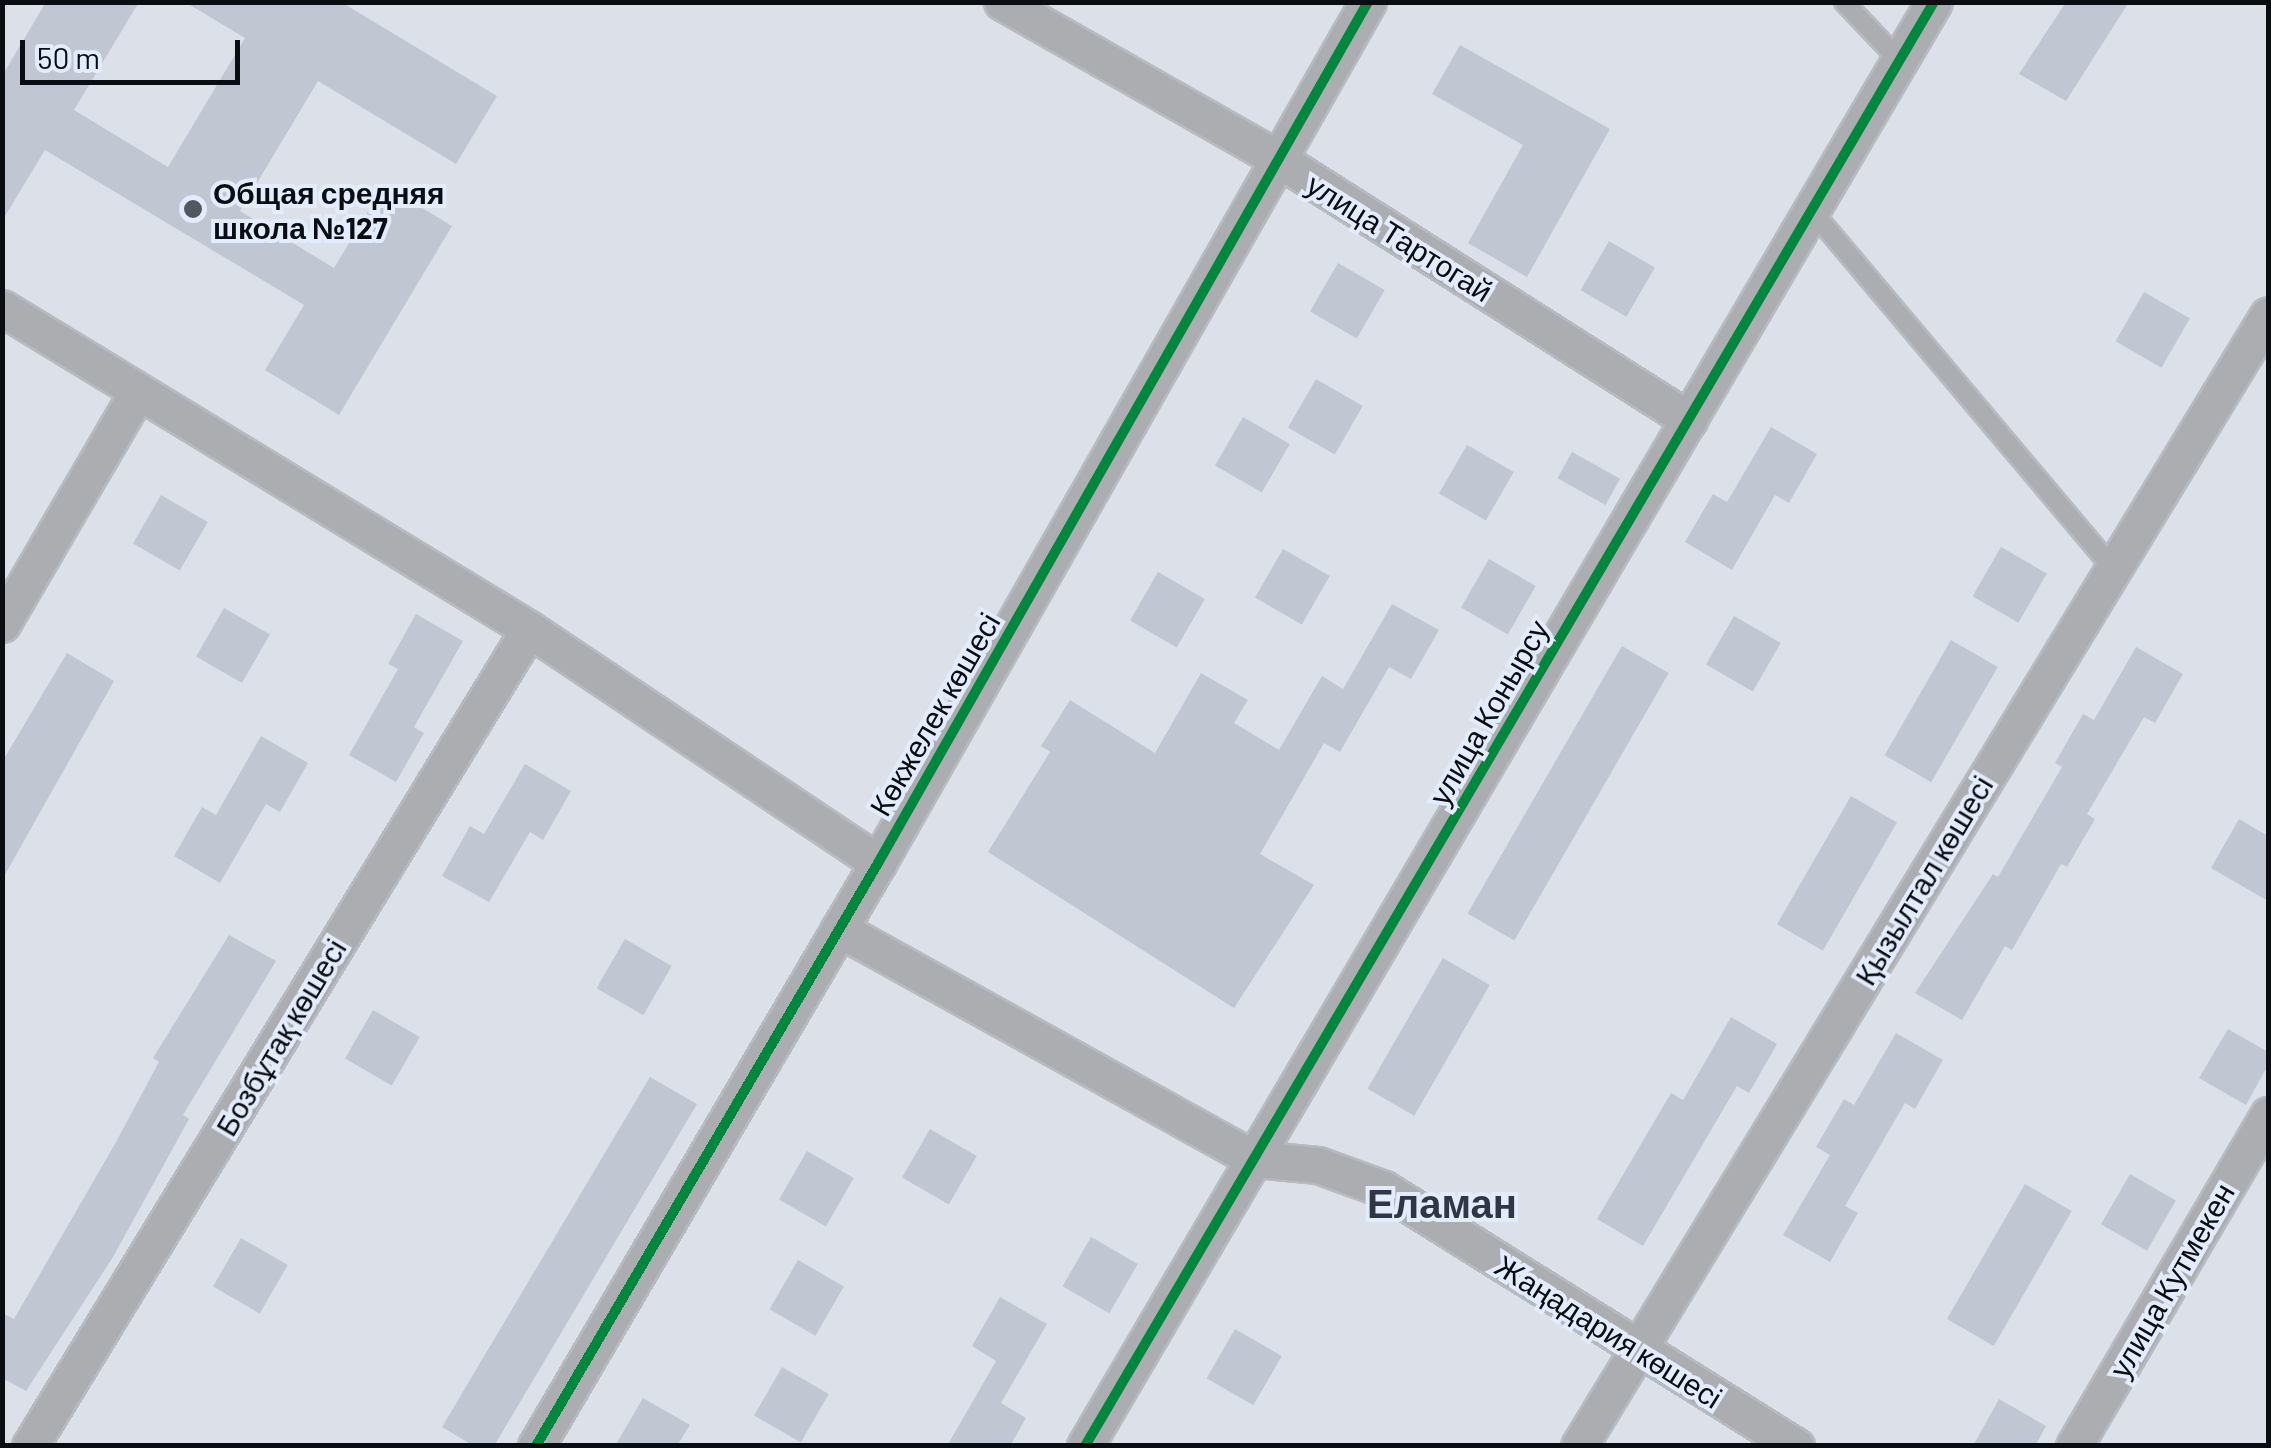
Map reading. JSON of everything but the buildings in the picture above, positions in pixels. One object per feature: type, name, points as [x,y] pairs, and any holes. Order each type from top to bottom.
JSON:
[{"type":"street","name":"улица Тартогай","points":[[1002,2],[1278,159],[1689,420]]},
{"type":"street","name":"Көкжелек көшесі","points":[[536,1446],[878,863],[1368,2]]},
{"type":"street","name":"улица Конырсу","points":[[1085,1446],[1934,2]]},
{"type":"street","points":[[2,308],[529,629],[878,863]]},
{"type":"street","name":"Қызылтал көшесі","points":[[1580,1446],[2268,315]]},
{"type":"street","points":[[2,624],[137,393]]},
{"type":"street","name":"Бозбұтақ көшесі","points":[[30,1446],[529,629]]},
{"type":"street","points":[[838,929],[1254,1159]]},
{"type":"street","name":"улица Кутмекен","points":[[2074,1446],[2268,1115]]},
{"type":"street","name":"Жаңадария көшесі","points":[[1254,1159],[1318,1165],[1384,1189],[1635,1350],[1796,1446]]},
{"type":"lane","points":[[1844,2],[1900,61]]},
{"type":"lane","points":[[1812,211],[2113,568]]},
{"type":"cycle path","points":[[536,1446],[878,863],[1368,2]]},
{"type":"cycle path","points":[[1085,1446],[1934,2]]},
{"type":"place","name":"Общая средняя школа №127","points":[[193,209]]},
{"type":"district","name":"Еламан","points":[[1442,1202]]}]
